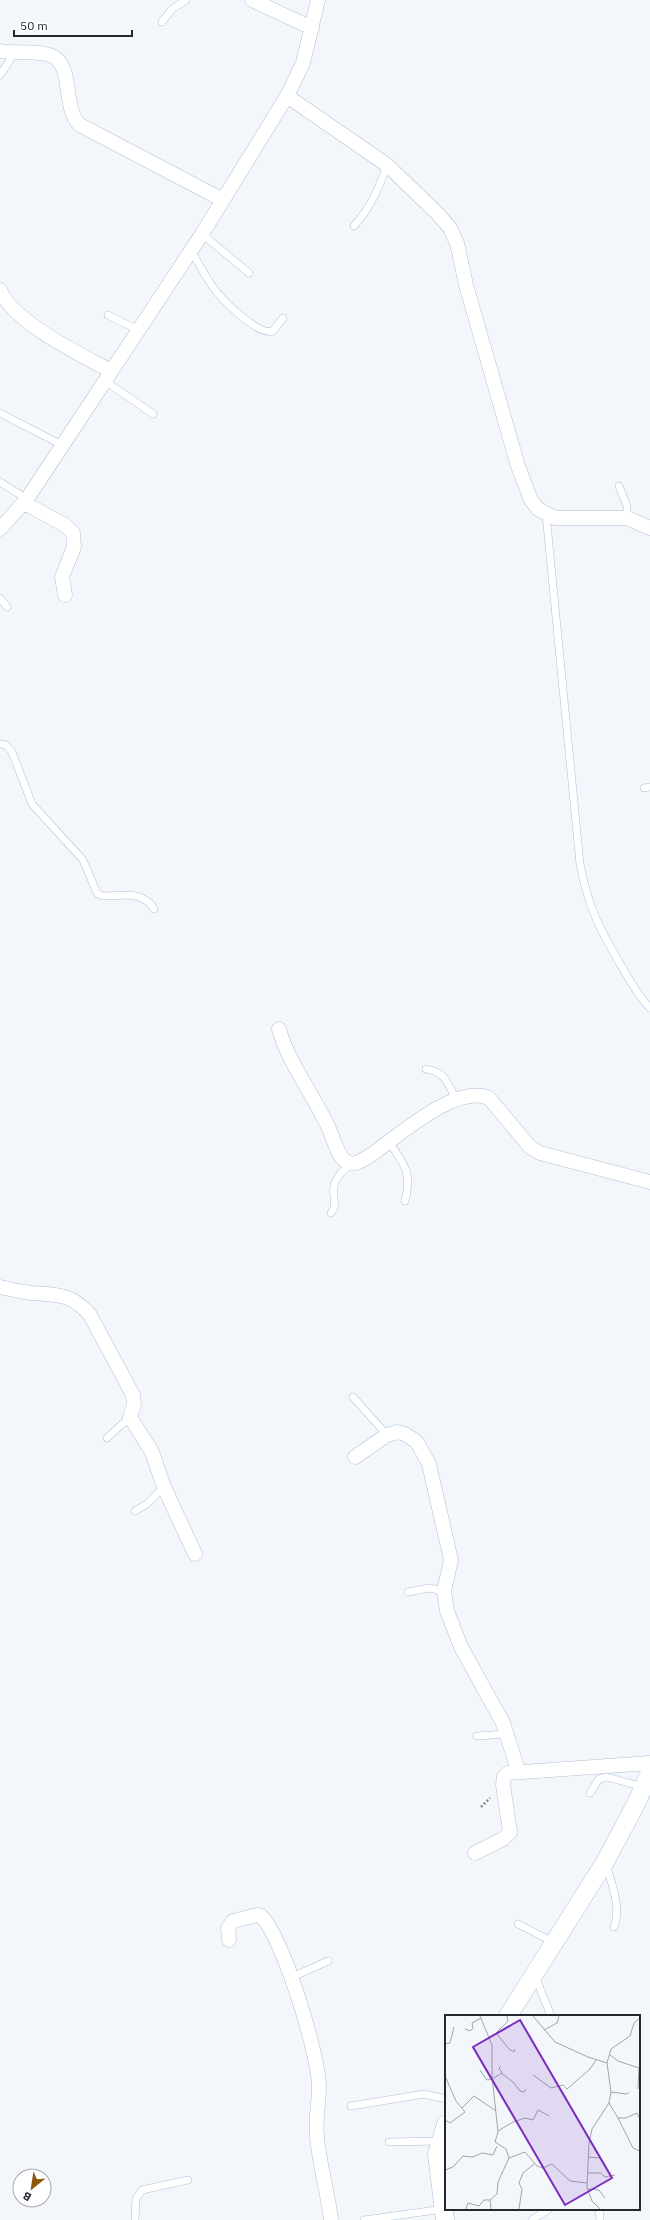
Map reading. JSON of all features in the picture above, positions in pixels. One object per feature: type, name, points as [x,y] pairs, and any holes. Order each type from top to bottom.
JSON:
[{"type":"street","points":[[252,0],[312,28]]},
{"type":"street","points":[[0,529],[26,501],[202,234],[287,96],[303,63],[318,0]]},
{"type":"street","points":[[0,51],[14,54],[46,54],[57,58],[63,66],[76,121],[223,200]]},
{"type":"street","points":[[287,96],[387,165],[438,214],[450,228],[457,243],[466,285],[518,466],[531,500],[546,514],[555,518],[627,518],[650,528]]},
{"type":"street","points":[[0,290],[7,302],[43,333],[108,376]]},
{"type":"street","points":[[26,501],[65,525],[74,537],[74,547],[62,577],[65,595]]},
{"type":"street","points":[[279,1029],[286,1049],[322,1112],[340,1154],[345,1161],[351,1164],[359,1162],[422,1118],[456,1099],[473,1095],[489,1098],[527,1144],[540,1153],[650,1182]]},
{"type":"street","points":[[0,1287],[29,1293],[60,1295],[81,1305],[90,1315],[133,1395],[134,1405],[130,1417],[152,1452],[164,1487],[196,1554]]},
{"type":"street","points":[[355,1457],[387,1435],[397,1432],[405,1434],[417,1442],[429,1464],[451,1560],[444,1591],[447,1611],[461,1646],[493,1704],[507,1734],[518,1770]]},
{"type":"street","points":[[475,1853],[503,1839],[510,1832],[503,1785],[504,1777],[508,1773],[518,1770],[650,1763]]},
{"type":"street","points":[[509,2015],[553,1942],[605,1862],[647,1780]]},
{"type":"street","points":[[229,1940],[228,1928],[233,1921],[257,1915],[261,1916],[279,1947],[292,1977],[317,2065],[319,2087],[317,2138],[332,2220]]},
{"type":"street","points":[[445,2127],[440,2141],[438,2165],[445,2215]]},
{"type":"lane","points":[[162,22],[172,9],[186,0]]},
{"type":"lane","points":[[0,75],[14,54]]},
{"type":"lane","points":[[354,226],[369,208],[387,165]]},
{"type":"lane","points":[[202,234],[249,273]]},
{"type":"lane","points":[[191,250],[208,280],[221,298],[256,328],[266,332],[273,331],[283,318]]},
{"type":"lane","points":[[108,315],[138,330]]},
{"type":"lane","points":[[108,376],[153,414]]},
{"type":"lane","points":[[0,413],[62,445]]},
{"type":"lane","points":[[0,482],[26,501]]},
{"type":"lane","points":[[619,486],[627,506],[627,518]]},
{"type":"lane","points":[[546,514],[580,864],[584,885],[599,928],[636,990],[650,1008]]},
{"type":"lane","points":[[0,598],[7,606]]},
{"type":"lane","points":[[0,744],[6,745],[12,752],[32,804],[83,860],[97,893],[102,896],[130,895],[140,897],[150,903],[154,909]]},
{"type":"lane","points":[[426,1068],[437,1070],[444,1076],[456,1099]]},
{"type":"lane","points":[[389,1142],[404,1162],[409,1174],[409,1186],[405,1201]]},
{"type":"lane","points":[[331,1213],[335,1206],[334,1184],[338,1177],[351,1164]]},
{"type":"lane","points":[[354,1397],[387,1435]]},
{"type":"lane","points":[[107,1438],[130,1417]]},
{"type":"lane","points":[[135,1511],[147,1504],[164,1487]]},
{"type":"lane","points":[[408,1592],[429,1588],[444,1591]]},
{"type":"lane","points":[[477,1736],[507,1734]]},
{"type":"lane","points":[[590,1793],[599,1780],[607,1777],[647,1780]]},
{"type":"lane","points":[[605,1862],[617,1910],[617,1920],[614,1927]]},
{"type":"lane","points":[[518,1924],[553,1942]]},
{"type":"lane","points":[[292,1977],[328,1960]]},
{"type":"lane","points":[[534,1974],[550,2015]]},
{"type":"lane","points":[[351,2106],[424,2094],[445,2099]]},
{"type":"lane","points":[[389,2142],[440,2141]]},
{"type":"lane","points":[[135,2220],[134,2205],[138,2194],[142,2190],[188,2180]]},
{"type":"lane","points":[[532,2220],[547,2210]]},
{"type":"lane","points":[[599,2210],[600,2220]]},
{"type":"lane","points":[[364,2220],[445,2215]]}]
